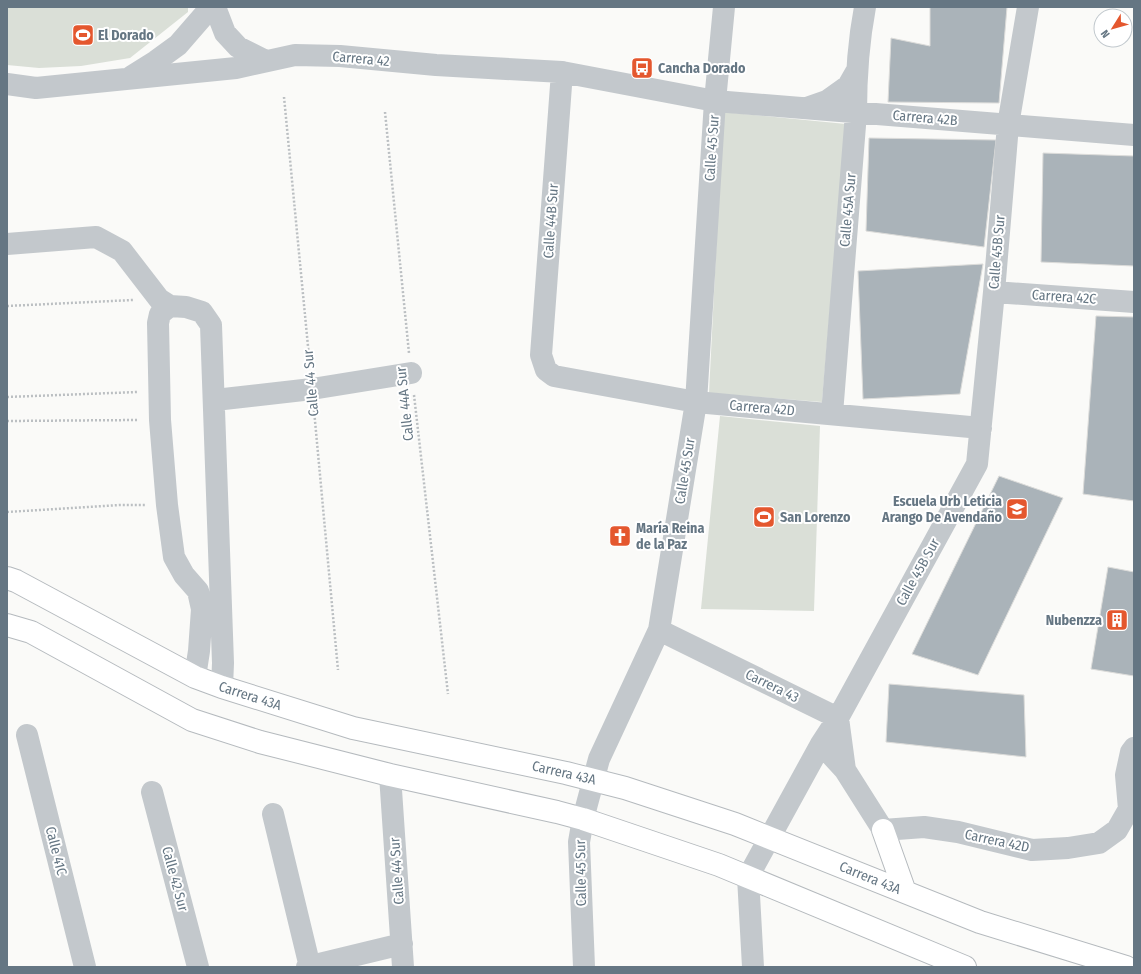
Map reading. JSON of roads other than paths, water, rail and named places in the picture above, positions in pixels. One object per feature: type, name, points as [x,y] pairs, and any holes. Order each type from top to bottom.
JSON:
[{"type":"main road","name":"Carrera 43A","points":[[7,578],[16,581],[195,677],[222,687],[353,728],[566,773],[625,788],[735,824],[980,922],[1126,967]]},
{"type":"main road","points":[[7,625],[31,632],[192,720],[260,742],[390,775],[583,819],[719,865],[965,967]]},
{"type":"main road","points":[[884,830],[905,892]]},
{"type":"street","points":[[130,78],[178,45],[211,7]]},
{"type":"street","points":[[215,7],[225,33],[238,47],[266,61]]},
{"type":"street","name":"Calle 45 Sur","points":[[584,967],[579,842],[583,819],[599,759],[659,630],[696,402],[715,101],[724,7]]},
{"type":"street","name":"Calle 45A Sur","points":[[832,414],[856,113],[856,72],[859,36],[865,7]]},
{"type":"street","name":"Calle 45B Sur","points":[[748,877],[821,744],[838,718],[977,464],[994,292],[1008,125],[1028,7]]},
{"type":"street","name":"Carrera 42","points":[[7,84],[36,88],[236,68],[294,56],[340,56],[436,65],[562,72],[715,101]]},
{"type":"street","name":"Calle 44B Sur","points":[[546,370],[541,355],[562,72]]},
{"type":"street","points":[[807,108],[827,100],[848,86],[856,72]]},
{"type":"street","name":"Carrera 42B","points":[[715,101],[1134,135]]},
{"type":"street","points":[[7,244],[96,237],[122,252],[165,303],[202,312],[211,325],[224,663],[222,687]]},
{"type":"street","name":"Carrera 42C","points":[[994,292],[1134,302]]},
{"type":"street","points":[[165,303],[158,323],[160,420],[167,505],[174,556],[184,575],[198,591],[202,610],[199,651],[195,677]]},
{"type":"street","name":"Carrera 42D","points":[[546,370],[554,376],[696,402],[981,428]]},
{"type":"street","points":[[215,400],[312,389],[411,373]]},
{"type":"street","name":"Carrera 43","points":[[659,630],[838,718]]},
{"type":"street","points":[[838,718],[845,770]]},
{"type":"street","name":"Calle 41C","points":[[27,735],[85,967]]},
{"type":"street","points":[[821,744],[845,770],[884,830]]},
{"type":"street","name":"Carrera 42D","points":[[884,830],[924,827],[958,832],[1032,850],[1068,848],[1099,842],[1117,830],[1129,809],[1126,775],[1131,752],[1134,748]]},
{"type":"street","name":"Calle 44 Sur","points":[[390,775],[403,967]]},
{"type":"street","name":"Calle 42 Sur","points":[[152,792],[198,967]]},
{"type":"street","points":[[273,814],[309,967],[402,944]]},
{"type":"street","points":[[748,877],[753,967]]},
{"type":"place","name":"El Dorado","points":[[83,35]]},
{"type":"place","name":"Cancha Dorado","points":[[642,68]]},
{"type":"place","name":"Escuela Urb Leticia Arango De Avendaño","points":[[1017,509]]},
{"type":"place","name":"San Lorenzo","points":[[764,517]]},
{"type":"place","name":"María Reina de la Paz","points":[[620,536]]},
{"type":"place","name":"Nubenzza","points":[[1117,620]]}]
